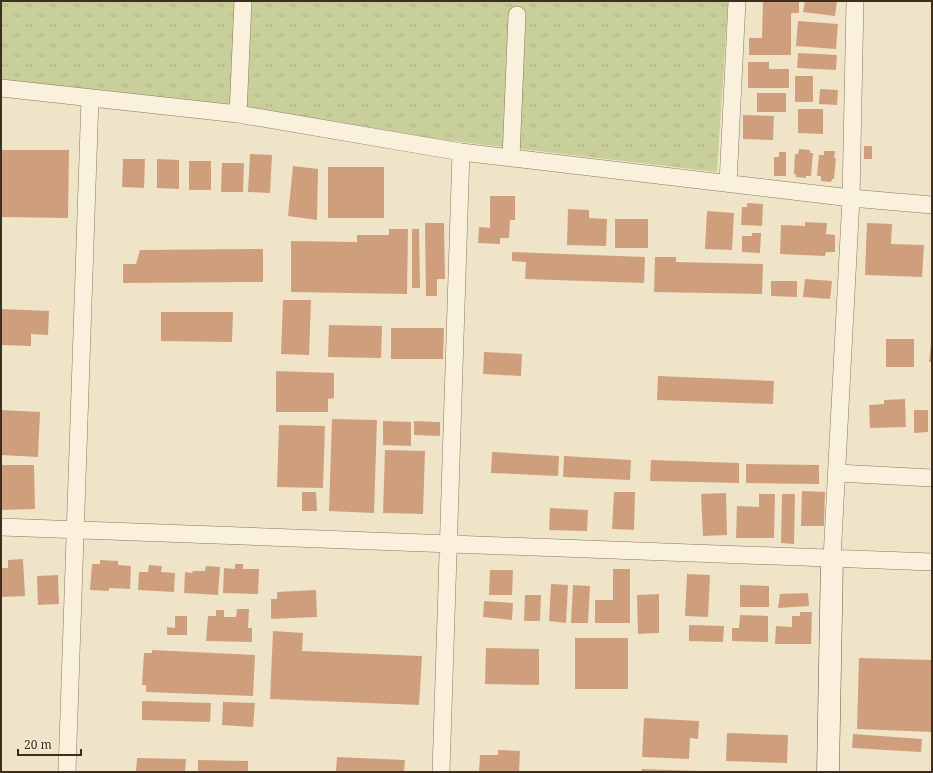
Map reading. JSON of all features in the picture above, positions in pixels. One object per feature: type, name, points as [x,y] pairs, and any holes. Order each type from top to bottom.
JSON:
[{"type":"street","points":[[238,114],[243,1]]},
{"type":"street","points":[[728,183],[737,1]]},
{"type":"street","points":[[828,772],[832,559],[851,198],[855,1]]},
{"type":"street","points":[[510,158],[517,15]]},
{"type":"street","points":[[1,88],[238,114],[461,152],[851,198],[932,205]]},
{"type":"street","points":[[67,772],[90,98]]},
{"type":"street","points":[[441,772],[461,152]]},
{"type":"street","points":[[837,473],[932,478]]},
{"type":"street","points":[[1,527],[932,562]]},
{"type":"green space","points":[[1,1],[728,1],[717,172],[1,88]]},
{"type":"building","points":[[799,1],[799,13],[791,13],[791,55],[749,55],[749,38],[762,38],[763,2]]},
{"type":"building","points":[[805,1],[837,1],[835,16],[803,12]]},
{"type":"building","points":[[798,21],[838,24],[836,49],[796,46]]},
{"type":"building","points":[[798,53],[837,55],[836,70],[797,68]]},
{"type":"building","points":[[748,62],[769,62],[769,69],[789,69],[789,88],[748,88]]},
{"type":"building","points":[[795,76],[813,76],[813,102],[795,102]]},
{"type":"building","points":[[820,89],[838,90],[837,105],[819,104]]},
{"type":"building","points":[[757,93],[786,93],[786,112],[757,112]]},
{"type":"building","points":[[798,109],[823,109],[823,134],[798,133]]},
{"type":"building","points":[[743,115],[774,116],[773,140],[743,139]]},
{"type":"building","points":[[864,146],[872,146],[872,159],[864,159]]},
{"type":"building","points":[[799,149],[810,150],[810,153],[813,153],[811,176],[806,176],[806,178],[796,177],[796,174],[794,174],[795,154],[798,154]]},
{"type":"building","points":[[1,150],[69,150],[68,218],[1,217]]},
{"type":"building","points":[[824,151],[835,151],[834,158],[836,158],[834,179],[832,179],[831,182],[821,181],[821,176],[817,176],[819,155],[824,155]]},
{"type":"building","points":[[779,152],[786,152],[786,176],[774,176],[774,157],[779,157]]},
{"type":"building","points":[[250,154],[272,155],[270,193],[248,192]]},
{"type":"building","points":[[123,159],[145,159],[144,188],[122,187]]},
{"type":"building","points":[[157,159],[179,160],[179,189],[157,188]]},
{"type":"building","points":[[189,161],[211,161],[211,190],[189,190]]},
{"type":"building","points":[[222,163],[244,163],[243,192],[221,192]]},
{"type":"building","points":[[293,166],[318,169],[317,220],[288,216]]},
{"type":"building","points":[[328,167],[384,167],[384,218],[328,218]]},
{"type":"building","points":[[490,196],[515,196],[515,220],[510,220],[509,238],[500,238],[500,244],[478,243],[479,227],[490,228]]},
{"type":"building","points":[[747,203],[763,204],[762,226],[741,225],[742,207],[747,207]]},
{"type":"building","points":[[568,209],[589,210],[589,218],[607,219],[606,246],[567,245]]},
{"type":"building","points":[[707,211],[734,213],[732,250],[705,249]]},
{"type":"building","points":[[615,219],[648,219],[648,248],[615,248]]},
{"type":"building","points":[[805,222],[827,223],[826,234],[835,235],[835,252],[826,252],[825,256],[780,254],[781,225],[805,226]]},
{"type":"building","points":[[425,223],[444,223],[445,279],[437,279],[437,296],[426,296]]},
{"type":"building","points":[[867,223],[892,224],[891,244],[924,245],[922,277],[865,275]]},
{"type":"building","points":[[389,229],[408,229],[407,294],[291,292],[291,241],[357,242],[357,235],[389,235]]},
{"type":"building","points":[[412,229],[419,229],[420,288],[412,288]]},
{"type":"building","points":[[752,233],[761,233],[760,253],[742,252],[742,236],[752,236]]},
{"type":"building","points":[[263,249],[263,282],[123,283],[123,264],[136,264],[140,250]]},
{"type":"building","points":[[512,252],[645,257],[644,283],[525,279],[526,262],[512,261]]},
{"type":"building","points":[[655,257],[676,257],[676,262],[763,264],[762,294],[654,292]]},
{"type":"building","points":[[805,279],[832,281],[830,299],[803,297]]},
{"type":"building","points":[[771,281],[797,281],[797,297],[771,296]]},
{"type":"building","points":[[283,300],[311,300],[309,355],[281,354]]},
{"type":"building","points":[[1,309],[49,311],[48,335],[31,334],[31,346],[1,345]]},
{"type":"building","points":[[161,312],[233,312],[232,342],[161,341]]},
{"type":"building","points":[[329,325],[382,326],[381,358],[328,357]]},
{"type":"building","points":[[391,328],[444,328],[443,359],[391,359]]},
{"type":"building","points":[[886,339],[914,339],[914,367],[886,367]]},
{"type":"building","points":[[931,344],[932,362],[929,362]]},
{"type":"building","points":[[484,352],[522,354],[521,376],[483,374]]},
{"type":"building","points":[[276,371],[334,373],[334,398],[328,399],[328,412],[276,412]]},
{"type":"building","points":[[658,376],[774,381],[773,404],[657,400]]},
{"type":"building","points":[[905,399],[906,427],[870,428],[869,405],[884,404],[884,400]]},
{"type":"building","points":[[1,410],[40,412],[38,457],[1,455]]},
{"type":"building","points":[[914,410],[928,410],[928,432],[914,433]]},
{"type":"building","points":[[332,419],[377,420],[374,513],[329,511]]},
{"type":"building","points":[[383,421],[411,422],[411,446],[383,445]]},
{"type":"building","points":[[414,421],[440,422],[440,436],[414,435]]},
{"type":"building","points":[[279,425],[325,426],[323,488],[277,487]]},
{"type":"building","points":[[385,450],[425,451],[423,514],[383,513]]},
{"type":"building","points":[[492,452],[559,456],[558,476],[491,473]]},
{"type":"building","points":[[564,456],[631,460],[630,480],[563,477]]},
{"type":"building","points":[[651,460],[739,463],[739,483],[650,481]]},
{"type":"building","points":[[746,464],[819,465],[819,484],[746,483]]},
{"type":"building","points":[[1,465],[34,465],[35,509],[1,510]]},
{"type":"building","points":[[802,491],[825,492],[824,526],[801,526]]},
{"type":"building","points":[[302,492],[316,492],[317,511],[302,511]]},
{"type":"building","points":[[614,492],[635,492],[634,530],[612,529]]},
{"type":"building","points":[[726,493],[727,535],[703,536],[701,494]]},
{"type":"building","points":[[759,494],[775,494],[774,538],[736,538],[737,506],[759,507]]},
{"type":"building","points":[[782,494],[795,494],[794,544],[781,543]]},
{"type":"building","points":[[550,508],[588,510],[587,531],[549,530]]},
{"type":"building","points":[[23,559],[25,596],[1,597],[1,568],[8,568],[8,560]]},
{"type":"building","points":[[100,560],[118,561],[118,565],[131,566],[130,589],[109,588],[109,591],[90,590],[92,564],[100,564]]},
{"type":"building","points":[[235,564],[243,564],[243,569],[259,569],[258,594],[223,593],[224,568],[235,569]]},
{"type":"building","points":[[149,565],[162,566],[161,572],[175,573],[174,592],[138,590],[139,572],[148,572]]},
{"type":"building","points":[[206,566],[220,567],[218,595],[184,593],[185,572],[192,573],[193,571],[205,571]]},
{"type":"building","points":[[613,569],[630,569],[630,623],[595,623],[595,600],[613,600]]},
{"type":"building","points":[[490,570],[513,570],[512,595],[489,595]]},
{"type":"building","points":[[687,574],[710,575],[708,617],[685,616]]},
{"type":"building","points":[[58,575],[59,604],[38,605],[37,576]]},
{"type":"building","points":[[551,584],[568,585],[566,623],[549,621]]},
{"type":"building","points":[[573,585],[590,586],[588,623],[571,623]]},
{"type":"building","points":[[740,585],[769,586],[769,607],[740,607]]},
{"type":"building","points":[[316,590],[317,617],[271,619],[271,599],[277,599],[277,592]]},
{"type":"building","points":[[808,593],[809,606],[778,608],[780,594]]},
{"type":"building","points":[[659,594],[659,633],[638,634],[637,595]]},
{"type":"building","points":[[525,595],[541,595],[540,621],[524,621]]},
{"type":"building","points":[[484,601],[513,603],[512,620],[483,617]]},
{"type":"building","points":[[237,609],[249,609],[248,628],[252,628],[252,642],[206,641],[208,616],[216,616],[216,610],[224,610],[224,617],[236,617]]},
{"type":"building","points":[[800,612],[812,612],[811,644],[775,644],[776,626],[792,627],[792,616],[800,616]]},
{"type":"building","points":[[740,615],[768,616],[768,642],[732,641],[732,628],[739,628]]},
{"type":"building","points":[[175,616],[187,616],[187,635],[167,635],[167,627],[175,628]]},
{"type":"building","points":[[689,625],[724,626],[723,642],[689,641]]},
{"type":"building","points":[[273,631],[303,633],[302,651],[422,656],[419,705],[270,699]]},
{"type":"building","points":[[575,638],[628,638],[628,689],[575,689]]},
{"type":"building","points":[[486,648],[539,649],[539,685],[485,684]]},
{"type":"building","points":[[152,650],[255,655],[253,696],[146,692],[146,685],[142,685],[144,653],[152,653]]},
{"type":"building","points":[[859,658],[932,660],[932,732],[857,729]]},
{"type":"building","points":[[142,701],[211,703],[210,722],[142,720]]},
{"type":"building","points":[[223,702],[255,703],[253,727],[222,725]]},
{"type":"building","points":[[644,718],[699,721],[698,739],[690,738],[689,759],[642,757]]},
{"type":"building","points":[[727,733],[788,735],[787,763],[726,761]]},
{"type":"building","points":[[853,734],[922,739],[921,752],[852,748]]},
{"type":"building","points":[[498,750],[520,751],[519,772],[479,772],[480,755],[498,755]]},
{"type":"building","points":[[337,757],[405,760],[404,772],[336,772]]},
{"type":"building","points":[[137,758],[186,759],[185,772],[136,772]]},
{"type":"building","points":[[198,760],[248,761],[248,772],[198,772]]},
{"type":"building","points":[[642,769],[699,771],[699,772],[641,772]]}]
